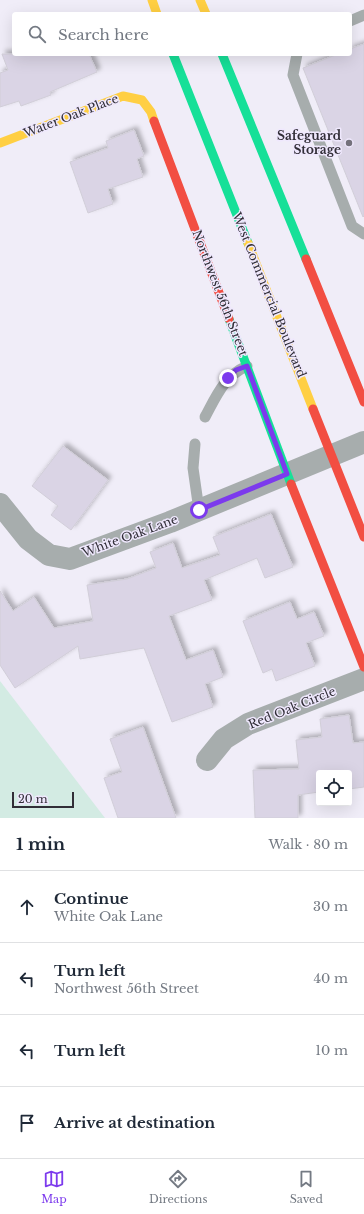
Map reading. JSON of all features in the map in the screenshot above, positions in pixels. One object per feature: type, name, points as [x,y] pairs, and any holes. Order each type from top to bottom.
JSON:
[{"type":"main road","points":[[152,0],[156,12]]},
{"type":"main road","points":[[200,0],[205,12]]},
{"type":"main road","name":"West Commercial Boulevard","points":[[174,56],[364,537]]},
{"type":"main road","points":[[223,56],[364,402]]},
{"type":"main road","name":"Water Oak Place","points":[[0,143],[123,96],[142,100]]},
{"type":"main road","name":"Northwest 56th Street","points":[[142,100],[151,112],[287,474],[364,667]]},
{"type":"street","name":"White Oak Lane","points":[[0,504],[28,539],[49,555],[70,558],[199,510],[364,442]]},
{"type":"street","name":"Red Oak Circle","points":[[207,760],[224,739],[248,724],[364,679]]},
{"type":"lane","points":[[352,20],[364,15]]},
{"type":"lane","points":[[297,56],[292,75],[352,226],[364,234]]},
{"type":"lane","points":[[205,417],[220,389],[228,378],[236,370],[247,366]]},
{"type":"lane","points":[[195,444],[193,468],[199,510]]},
{"type":"green space","points":[[0,681],[105,818],[0,818]]},
{"type":"building","name":"Safeguard Storage","points":[[364,44],[363,217],[303,68],[333,56],[352,56],[352,48]]},
{"type":"building","points":[[2,54],[12,54],[12,56],[90,56],[97,72],[50,92],[51,95],[21,106],[19,101],[0,107],[0,73],[8,70]]},
{"type":"building","points":[[134,130],[144,156],[137,159],[143,177],[108,189],[113,204],[88,213],[70,162],[108,148],[106,141]]},
{"type":"building","points":[[63,446],[108,480],[71,530],[51,515],[58,506],[32,486]]},
{"type":"building","points":[[271,514],[293,567],[265,578],[257,558],[204,580],[212,600],[169,616],[186,660],[213,650],[223,677],[205,684],[213,707],[172,722],[144,648],[80,659],[78,646],[15,688],[0,665],[0,591],[13,611],[34,597],[54,628],[93,621],[87,585],[127,579],[156,568],[150,552],[173,543],[182,568],[220,555],[213,537]]},
{"type":"building","points":[[290,602],[297,619],[314,612],[324,636],[306,643],[315,666],[276,681],[272,669],[263,673],[243,621]]},
{"type":"building","points":[[349,715],[353,743],[364,742],[364,787],[352,789],[352,770],[316,770],[316,792],[298,795],[298,818],[255,818],[253,770],[299,769],[296,740],[322,737],[320,719]]},
{"type":"building","points":[[143,727],[176,818],[118,818],[104,778],[122,772],[110,739]]},
{"type":"traffic: fast","points":[[174,56],[248,243]]},
{"type":"traffic: fast","points":[[223,56],[306,259]]},
{"type":"traffic: fast","points":[[229,319],[291,484]]},
{"type":"traffic: slow","points":[[152,0],[156,12]]},
{"type":"traffic: slow","points":[[200,0],[205,12]]},
{"type":"traffic: slow","points":[[0,143],[123,96],[142,100],[151,112],[154,121]]},
{"type":"traffic: slow","points":[[248,243],[313,409]]},
{"type":"traffic: jam","points":[[154,121],[229,319]]},
{"type":"traffic: jam","points":[[306,259],[364,402]]},
{"type":"traffic: jam","points":[[313,409],[364,537]]},
{"type":"traffic: jam","points":[[291,484],[364,667]]},
{"type":"place","name":"Safeguard Storage","points":[[349,143]]},
{"type":"route","points":[[199,510],[287,474],[247,366],[236,370],[228,378]]}]
